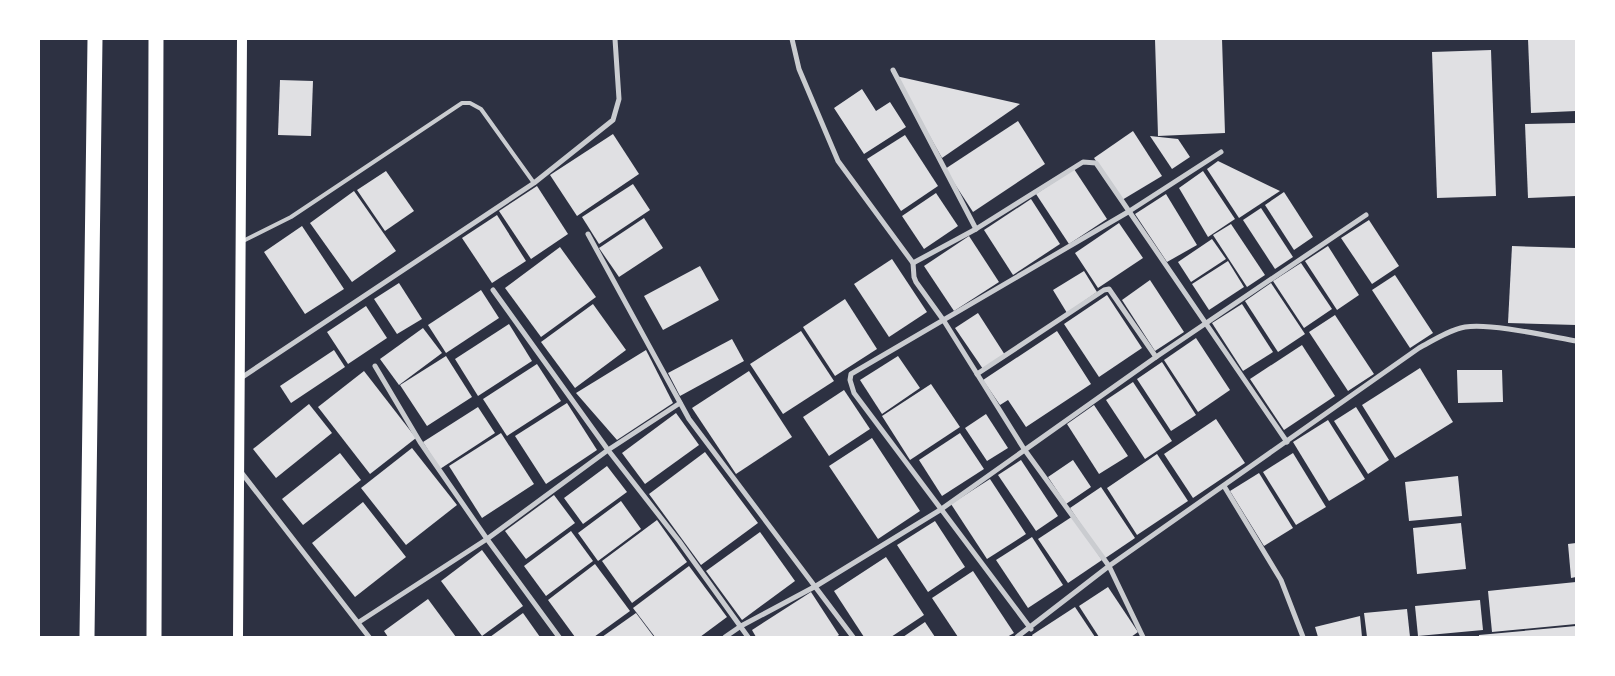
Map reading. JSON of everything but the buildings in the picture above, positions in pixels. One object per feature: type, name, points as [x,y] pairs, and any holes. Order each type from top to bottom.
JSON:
[{"type":"highway","points":[[87,637],[95,39]]},
{"type":"highway","points":[[154,637],[156,39]]},
{"type":"main road","points":[[238,637],[242,39]]},
{"type":"street","points":[[240,378],[534,183],[613,120],[619,99],[615,39]]},
{"type":"street","points":[[792,39],[799,69],[838,162],[913,263],[916,282],[944,321],[1024,449],[1109,566],[1143,637]]},
{"type":"street","points":[[893,70],[976,229]]},
{"type":"street","points":[[1030,629],[854,393],[850,380],[851,374],[1128,212],[1221,152]]},
{"type":"street","points":[[913,263],[976,229],[1083,162],[1090,161],[1096,163],[1287,442]]},
{"type":"street","points":[[725,637],[741,626],[816,586],[940,510],[1156,357],[1366,216]]},
{"type":"street","points":[[588,234],[689,419],[853,637]]},
{"type":"street","points":[[977,374],[1104,290],[1109,289],[1156,357]]},
{"type":"street","points":[[493,290],[608,450],[748,637]]},
{"type":"street","points":[[1017,637],[1030,629],[1109,566],[1419,348],[1446,333],[1465,327],[1484,327],[1576,340]]},
{"type":"street","points":[[374,366],[420,442],[487,539],[560,637]]},
{"type":"street","points":[[359,622],[487,539],[608,450],[680,403]]},
{"type":"street","points":[[239,470],[369,637]]},
{"type":"street","points":[[1224,486],[1281,580],[1303,637]]},
{"type":"lane","points":[[241,242],[291,217],[462,103],[470,103],[481,109],[534,183]]}]
